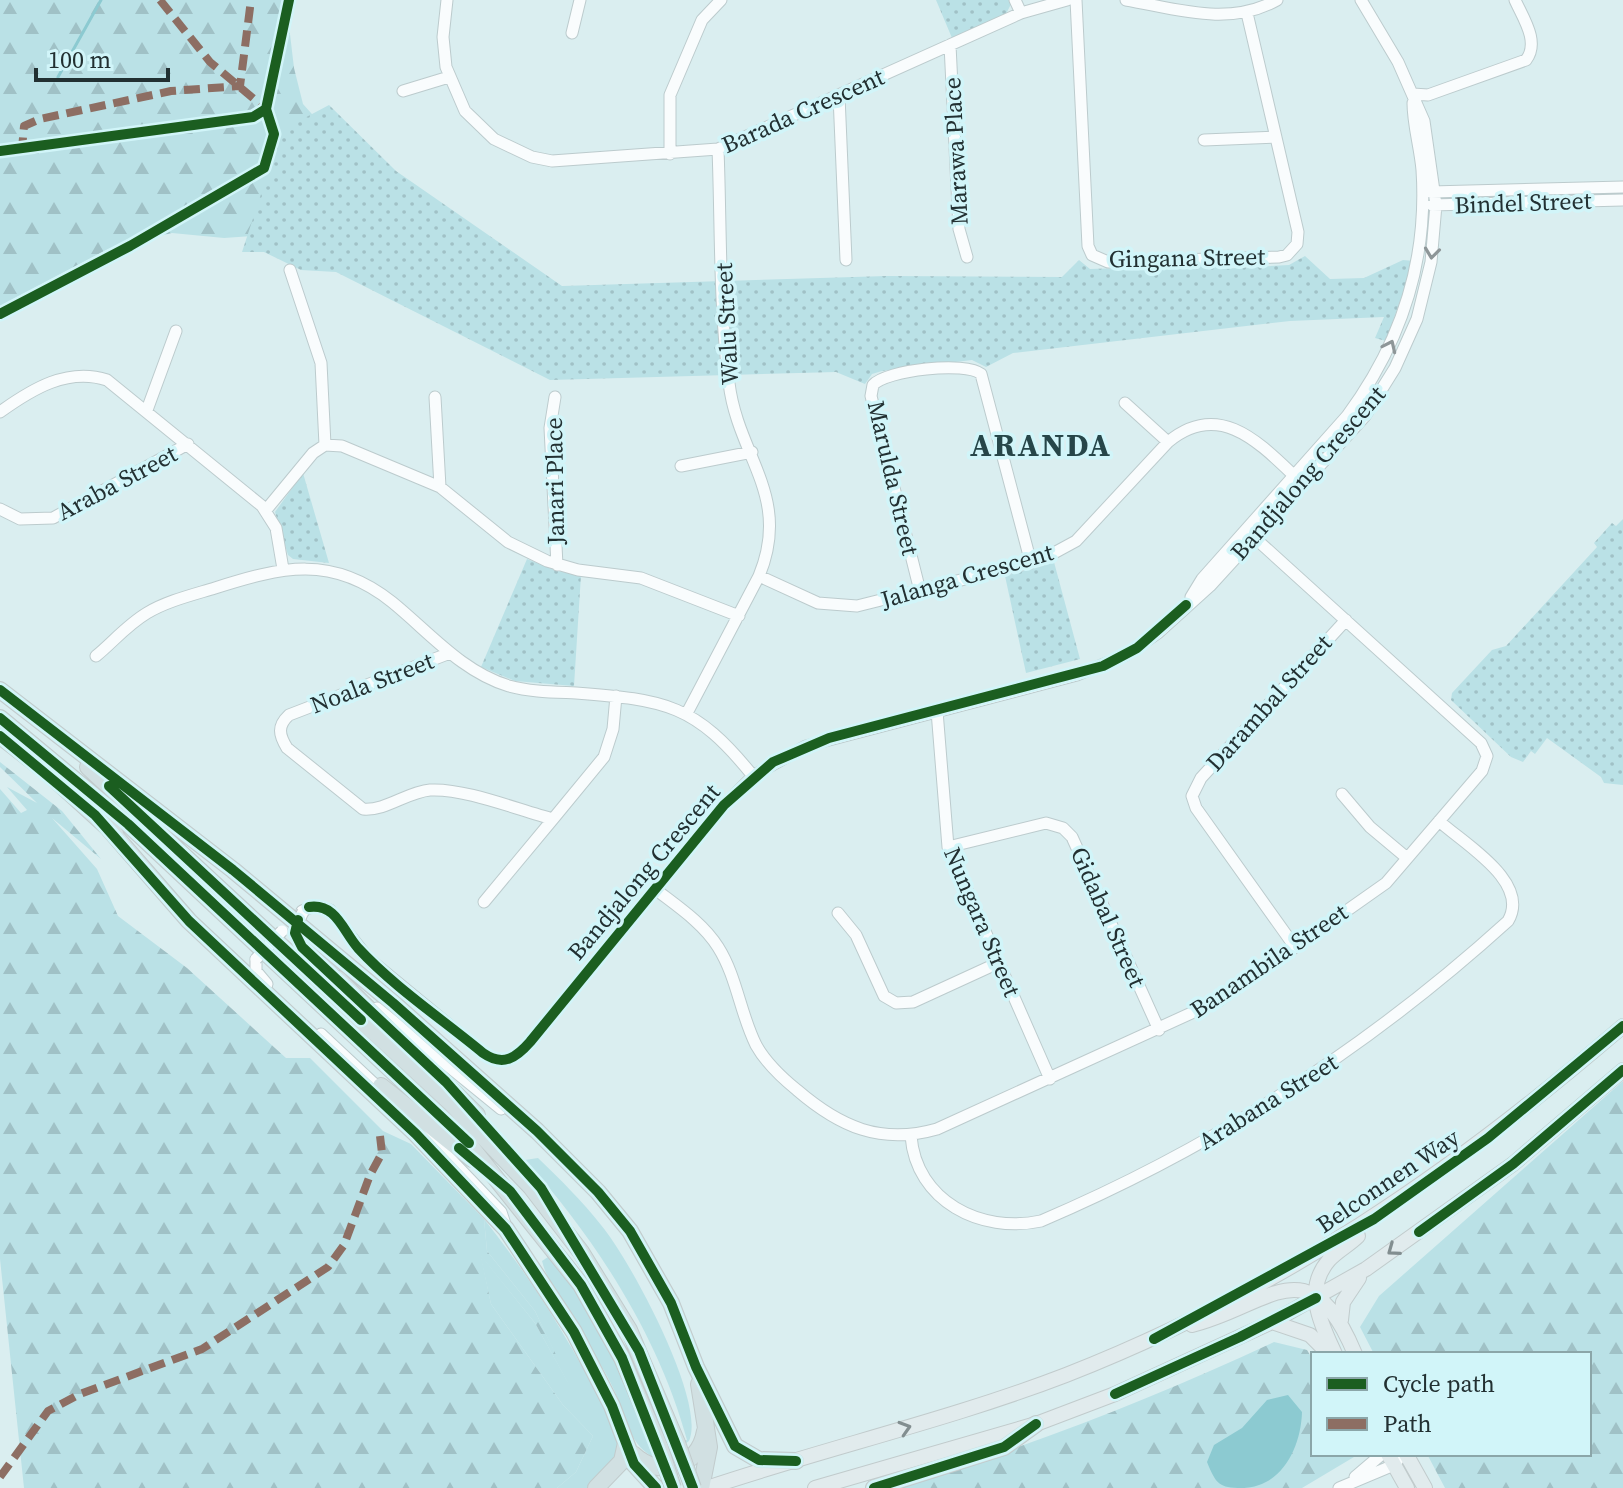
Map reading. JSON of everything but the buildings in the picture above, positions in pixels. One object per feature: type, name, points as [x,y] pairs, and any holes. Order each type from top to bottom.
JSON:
[{"type":"highway","points":[[0,690],[132,790],[328,949],[570,1163],[630,1231],[653,1267],[696,1367],[738,1448],[762,1461],[796,1461]]},
{"type":"highway","points":[[0,698],[86,765],[433,1087],[503,1155],[557,1219]]},
{"type":"highway","points":[[0,718],[77,779],[159,852],[444,1117],[510,1191],[568,1265],[622,1358],[660,1448],[673,1488]]},
{"type":"highway","points":[[0,736],[109,829],[194,918],[241,958],[256,959]]},
{"type":"highway","points":[[109,829],[181,912],[416,1134],[506,1229],[574,1332],[612,1406],[642,1475],[656,1488]]},
{"type":"highway","points":[[338,979],[467,1104],[541,1188],[557,1219],[629,1330],[693,1488]]},
{"type":"highway","points":[[337,1049],[510,1191]]},
{"type":"highway","points":[[696,1367],[709,1460],[701,1488]]},
{"type":"highway","points":[[627,1446],[651,1466],[679,1466],[700,1448],[705,1417]]},
{"type":"highway","points":[[874,1488],[1004,1447],[1036,1424]]},
{"type":"highway","points":[[596,1488],[622,1461],[627,1446]]},
{"type":"main road","name":"Belconnen Way","points":[[707,1488],[975,1407],[1064,1376],[1171,1330],[1374,1219],[1488,1138],[1623,1026]]},
{"type":"main road","points":[[815,1488],[1036,1424],[1115,1394],[1272,1322],[1366,1269],[1513,1164],[1623,1070]]},
{"type":"main road","points":[[1331,1352],[1318,1315],[1315,1287],[1321,1270],[1374,1219]]},
{"type":"main road","points":[[1341,1320],[1349,1289],[1366,1269]]},
{"type":"main road","points":[[1171,1330],[1220,1318],[1275,1291],[1295,1290],[1316,1298],[1341,1320],[1354,1352]]},
{"type":"main road","points":[[1272,1322],[1310,1335],[1330,1352]]},
{"type":"main road","points":[[1395,1456],[1407,1488]]},
{"type":"main road","points":[[1395,1456],[1425,1488]]},
{"type":"street","name":"Barada Crescent","points":[[447,0],[443,37],[449,77],[460,103],[478,126],[503,145],[532,157],[572,161],[718,149],[1021,13],[1067,0]]},
{"type":"street","points":[[572,33],[580,0]]},
{"type":"street","points":[[670,154],[670,95],[702,20],[721,0]]},
{"type":"street","points":[[1015,0],[1021,13]]},
{"type":"street","name":"Gingana Street","points":[[1076,0],[1088,246],[1100,260],[1287,255],[1293,250],[1299,236],[1247,13]]},
{"type":"street","points":[[1126,0],[1214,15],[1247,13],[1277,0]]},
{"type":"street","name":"Bandjalong Crescent","points":[[256,959],[303,911],[317,906],[330,910],[368,958],[483,1053],[504,1061],[517,1055],[530,1042],[724,805],[753,776],[806,746],[1103,666],[1137,648],[1186,605],[1202,579],[1250,533],[1379,395],[1417,319],[1431,262],[1436,205],[1429,192],[1413,94],[1378,24],[1361,0]]},
{"type":"street","points":[[1413,94],[1428,95],[1526,60],[1532,51],[1532,38],[1515,0]]},
{"type":"street","name":"Marawa Place","points":[[950,45],[959,229],[967,257]]},
{"type":"street","points":[[403,91],[449,77]]},
{"type":"street","points":[[839,96],[846,260]]},
{"type":"street","points":[[1204,140],[1276,137]]},
{"type":"street","name":"Walu Street","points":[[687,713],[759,576],[769,548],[771,518],[769,497],[734,409],[728,378],[718,149]]},
{"type":"street","name":"Bindel Street","points":[[1429,192],[1623,187]]},
{"type":"street","points":[[1533,189],[1535,202]]},
{"type":"street","name":"Bandjalong Crescent","points":[[1299,480],[1368,387],[1404,315],[1411,293],[1423,205],[1429,192]]},
{"type":"street","name":"Bindel Street","points":[[1423,205],[1623,200]]},
{"type":"street","points":[[290,270],[321,363],[325,445]]},
{"type":"street","points":[[147,410],[176,331]]},
{"type":"street","name":"Marulda Street","points":[[920,591],[871,396],[873,385],[888,375],[963,366],[981,374],[1031,563]]},
{"type":"street","name":"Araba Street","points":[[0,412],[58,379],[78,374],[107,380],[266,510]]},
{"type":"street","points":[[435,397],[440,487]]},
{"type":"street","name":"Janari Place","points":[[555,397],[550,428],[557,565]]},
{"type":"street","points":[[1125,403],[1168,442]]},
{"type":"street","name":"Jalanga Crescent","points":[[759,576],[799,597],[838,606],[866,604],[1031,563],[1076,541],[1168,442],[1190,427],[1227,426],[1253,438],[1299,480]]},
{"type":"street","name":"Araba Street","points":[[0,509],[20,519],[53,518],[188,444]]},
{"type":"street","points":[[283,569],[276,528],[266,510],[313,453],[325,445],[342,446],[440,487],[508,542],[557,565],[641,578],[739,616]]},
{"type":"street","points":[[681,466],[752,452]]},
{"type":"street","name":"Banambila Street","points":[[655,889],[715,943],[729,968],[756,1044],[779,1075],[844,1125],[872,1134],[911,1136],[937,1129],[1220,1000],[1386,883],[1486,766],[1485,749],[1250,533]]},
{"type":"street","points":[[96,656],[126,628],[154,609],[283,569],[324,570],[355,579],[391,602],[450,653],[488,678],[517,688],[651,700],[687,713],[725,742],[753,776]]},
{"type":"street","name":"Darambal Street","points":[[1295,947],[1196,808],[1192,796],[1201,778],[1346,620]]},
{"type":"street","name":"Noala Street","points":[[450,653],[289,715],[282,723],[281,737],[287,748],[363,809],[437,790],[553,819]]},
{"type":"street","points":[[484,902],[604,757],[613,729],[616,696]]},
{"type":"street","name":"Nungara Street","points":[[937,711],[948,847],[1050,1079]]},
{"type":"street","points":[[1342,794],[1370,827],[1407,858]]},
{"type":"street","name":"Arabana Street","points":[[911,1136],[923,1176],[947,1203],[988,1223],[1024,1225],[1069,1209],[1150,1171],[1247,1119],[1396,1017],[1508,921],[1514,903],[1508,883],[1439,821]]},
{"type":"street","name":"Gidabal Street","points":[[948,847],[1038,824],[1063,828],[1072,837],[1159,1030]]},
{"type":"street","points":[[838,913],[856,935],[884,996],[896,1003],[913,1002],[998,963]]},
{"type":"street","points":[[288,928],[302,947],[338,979],[570,1163]]},
{"type":"street","points":[[256,959],[259,977],[456,1163],[501,1212],[506,1229]]},
{"type":"street","points":[[1346,1486],[1395,1456]]},
{"type":"green space","points":[[0,0],[286,0],[294,68],[303,104],[335,140],[269,235],[224,238],[172,233],[108,249],[0,306]]},
{"type":"green space","points":[[936,0],[1009,0],[1011,4],[1006,14],[952,38]]},
{"type":"green space","points":[[329,105],[396,171],[562,286],[887,276],[1062,277],[1079,260],[1090,269],[1215,265],[1219,269],[1289,265],[1305,256],[1330,279],[1364,278],[1403,260],[1414,261],[1386,341],[1375,338],[1384,317],[1290,321],[1013,353],[986,367],[972,360],[882,371],[872,374],[865,384],[836,372],[550,380],[336,272],[301,270],[264,252],[242,252],[282,130]]},
{"type":"green space","points":[[303,473],[329,563],[293,559],[288,555],[275,512]]},
{"type":"green space","points":[[1623,519],[1623,785],[1604,783],[1601,777],[1547,738],[1535,754],[1531,751],[1523,762],[1511,757],[1451,700],[1452,693],[1492,650],[1506,646],[1597,547],[1594,543],[1612,523],[1616,526]]},
{"type":"green space","points":[[527,559],[557,571],[581,575],[574,686],[515,681],[481,667]]},
{"type":"green space","points":[[1054,562],[1080,659],[1026,673],[1005,576]]},
{"type":"green space","points":[[0,762],[62,811],[101,859],[52,818],[97,869],[118,916],[187,968],[286,1058],[310,1058],[383,1131],[411,1144],[484,1219],[487,1251],[535,1311],[579,1403],[535,1323],[481,1256],[491,1304],[563,1405],[593,1436],[576,1472],[557,1488],[24,1488],[0,1259],[0,789],[21,813],[27,810],[7,787],[37,803],[0,767]]},
{"type":"green space","points":[[1623,1081],[1623,1488],[1445,1488],[1428,1456],[1591,1456],[1591,1352],[1373,1352],[1360,1327],[1379,1296]]},
{"type":"green space","points":[[538,1158],[586,1207],[614,1242],[662,1331],[687,1395],[692,1422],[689,1441],[671,1454],[651,1456],[637,1443],[607,1376],[547,1276],[542,1261],[548,1257],[581,1297],[609,1348],[652,1452],[687,1440],[660,1364],[622,1291],[576,1223],[525,1160]]},
{"type":"green space","points":[[484,1219],[557,1323],[618,1436],[615,1459],[587,1488],[557,1488],[576,1472],[593,1436],[563,1405],[491,1304],[480,1254],[535,1323],[569,1384],[535,1311],[487,1251]]},
{"type":"green space","points":[[1274,1342],[1307,1350],[1311,1357],[1311,1456],[1356,1456],[1302,1488],[892,1488],[990,1457],[1180,1384]]},
{"type":"shaded area","points":[[1288,1395],[1302,1412],[1298,1439],[1286,1464],[1268,1481],[1256,1486],[1223,1486],[1207,1462],[1214,1445],[1242,1428],[1267,1400]]},
{"type":"waterway","points":[[58,77],[101,0]]},
{"type":"marked path","points":[[160,0],[210,62],[266,109],[263,110]]},
{"type":"marked path","points":[[18,151],[22,149],[24,126],[40,119],[171,91],[240,86],[251,0]]},
{"type":"marked path","points":[[0,1477],[48,1411],[80,1394],[202,1349],[328,1267],[344,1245],[370,1175],[382,1153],[380,1136]]},
{"type":"cycle path","points":[[0,314],[130,246],[264,168],[274,134],[266,109],[289,0]]},
{"type":"cycle path","points":[[0,151],[253,117],[266,109]]},
{"type":"cycle path","points":[[309,907],[326,909],[332,914],[372,962],[483,1053],[497,1059],[509,1059],[530,1042],[724,805],[773,762],[829,738],[1103,666],[1137,648],[1186,605]]},
{"type":"cycle path","points":[[0,690],[233,870],[393,1003],[537,1131],[598,1192],[630,1231],[671,1303],[696,1367],[735,1446],[759,1460],[796,1461]]},
{"type":"cycle path","points":[[0,718],[128,824],[469,1143]]},
{"type":"cycle path","points":[[0,736],[95,815],[189,921],[416,1134],[506,1229],[574,1332],[612,1406],[634,1464],[656,1488]]},
{"type":"cycle path","points":[[109,786],[361,1020]]},
{"type":"cycle path","points":[[298,920],[295,933],[302,947],[446,1082],[541,1188],[639,1351],[693,1488]]},
{"type":"cycle path","points":[[1154,1339],[1374,1219],[1488,1138],[1623,1026]]},
{"type":"cycle path","points":[[1419,1232],[1513,1164],[1623,1070]]},
{"type":"cycle path","points":[[459,1148],[510,1191],[581,1285],[622,1358],[673,1488]]},
{"type":"cycle path","points":[[1115,1394],[1240,1337],[1316,1298]]},
{"type":"cycle path","points":[[874,1488],[1004,1447],[1036,1424]]},
{"type":"district","name":"ARANDA","points":[[1041,445]]}]
